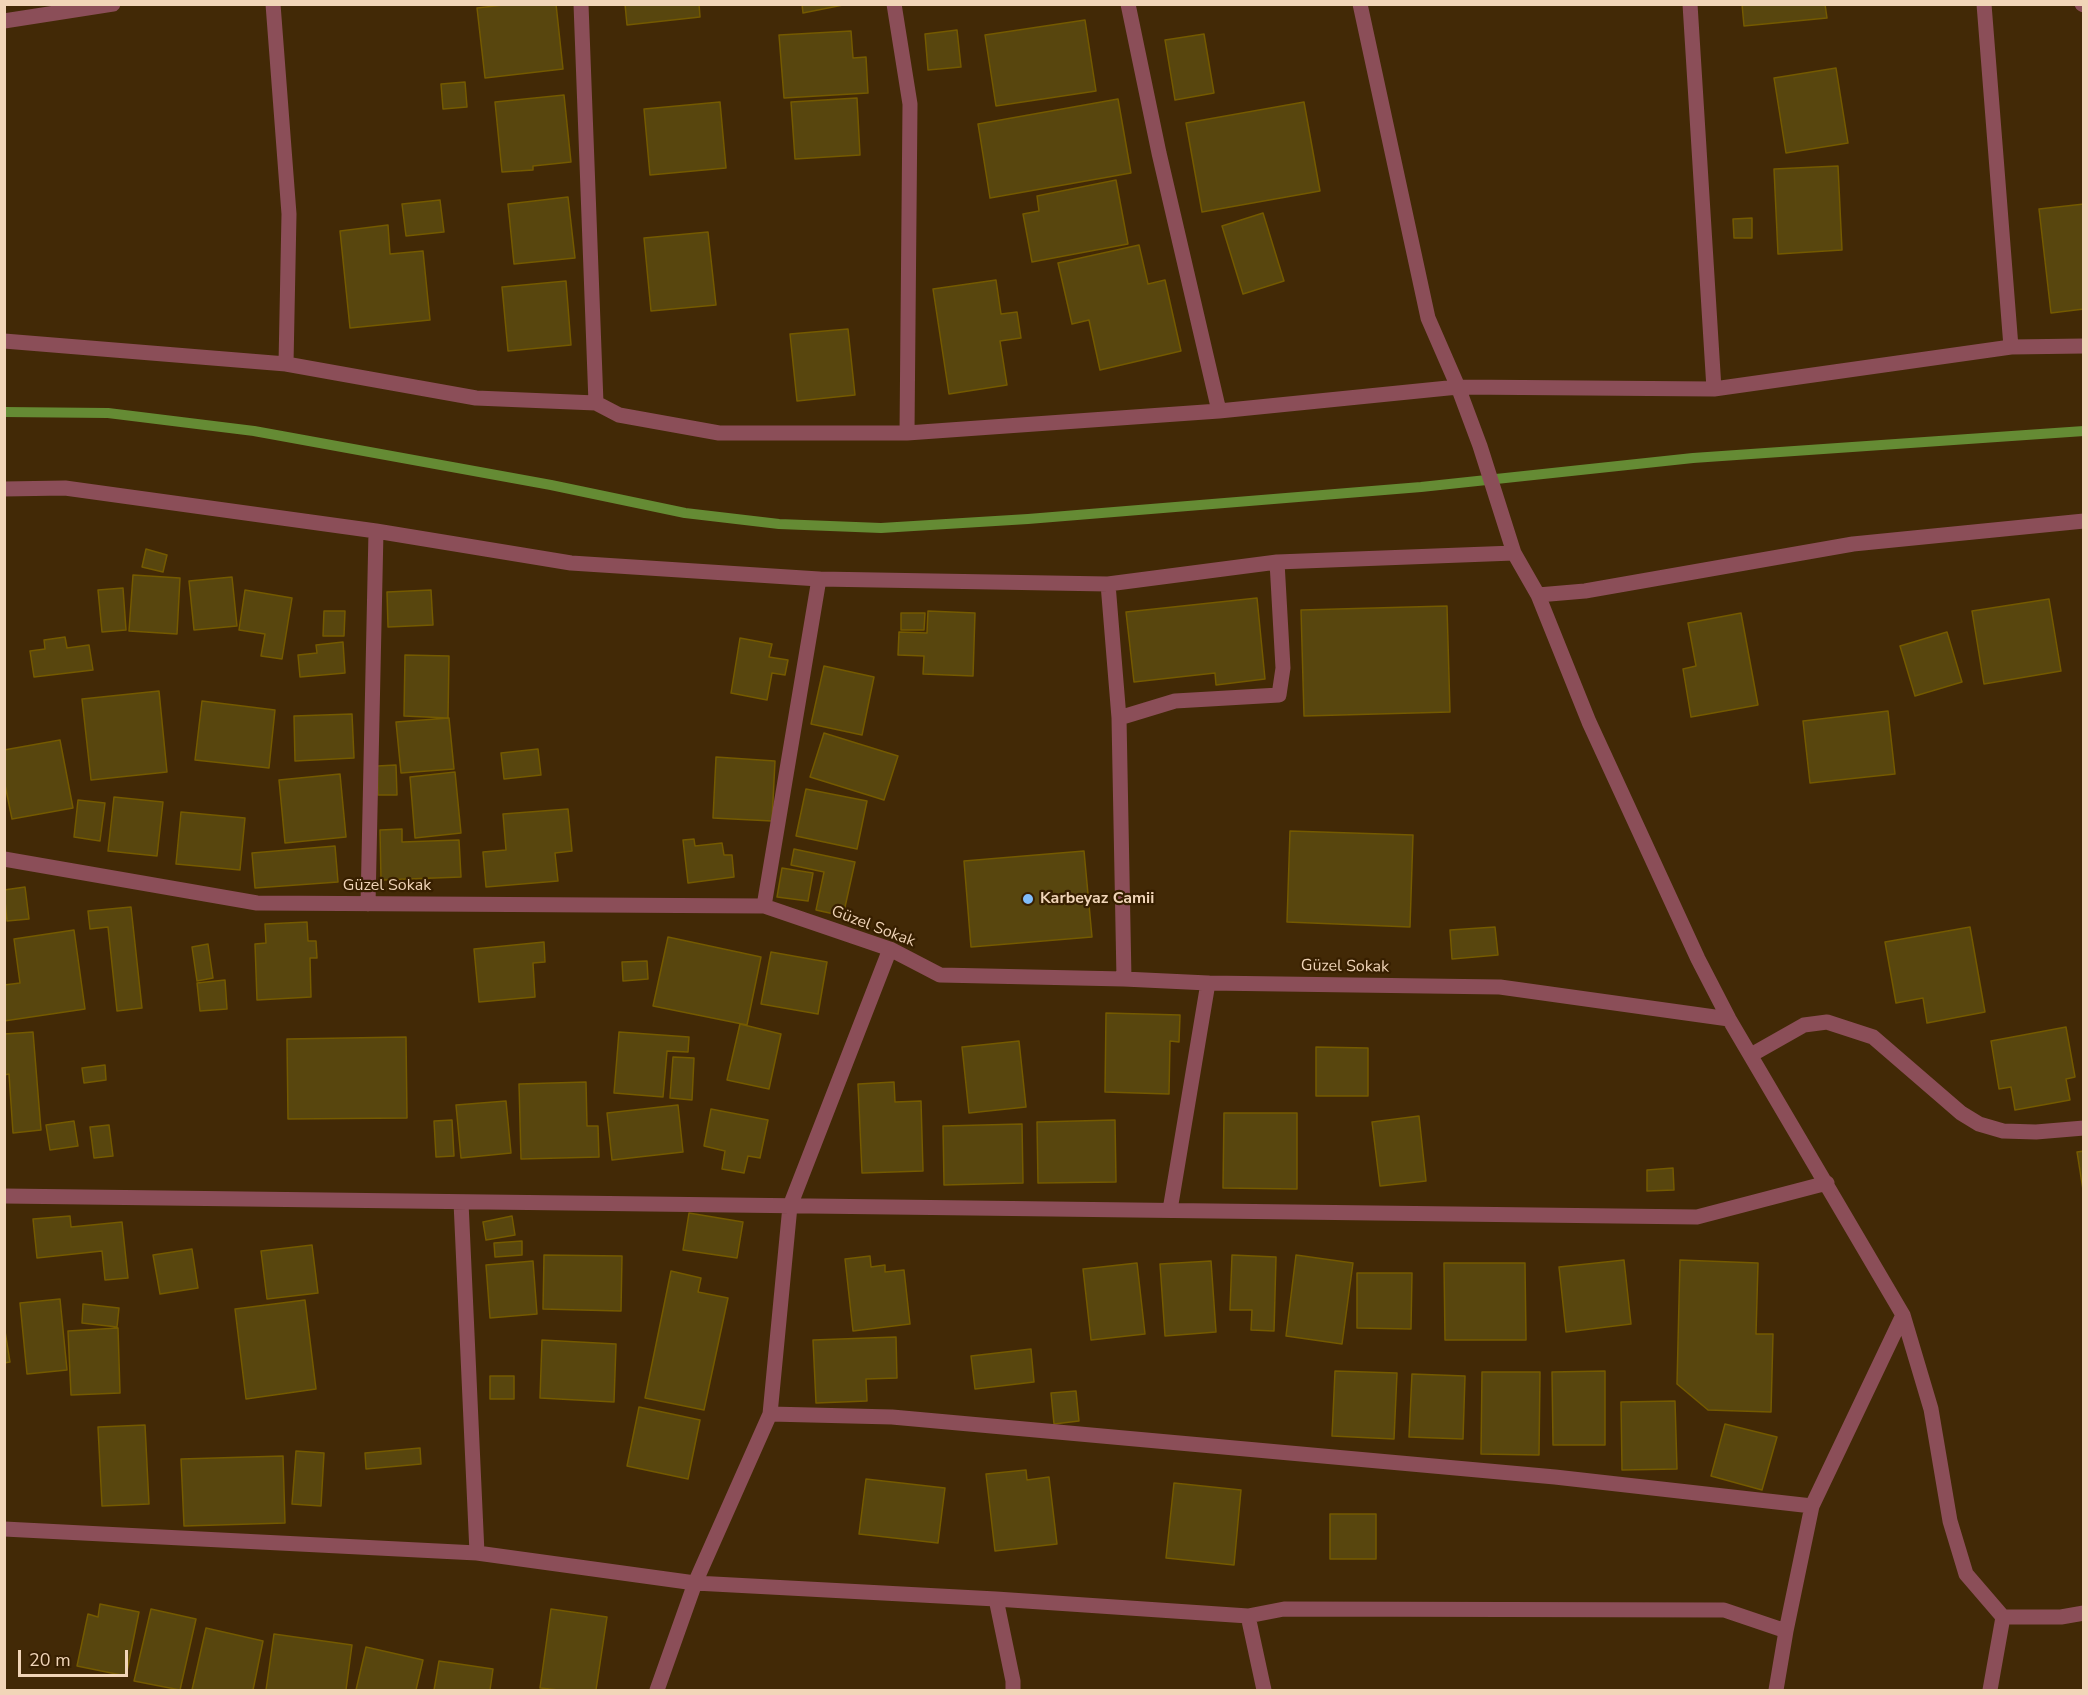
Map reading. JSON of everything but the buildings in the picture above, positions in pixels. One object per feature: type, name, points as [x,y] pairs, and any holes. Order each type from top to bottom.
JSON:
[{"type":"street","points":[[4,21],[113,4]]},
{"type":"street","points":[[273,4],[289,214],[286,364]]},
{"type":"street","points":[[581,4],[596,403]]},
{"type":"street","points":[[894,4],[910,104],[907,433]]},
{"type":"street","points":[[1128,4],[1159,153],[1219,411]]},
{"type":"street","points":[[1359,4],[1428,318],[1458,387],[1480,446],[1514,553],[1538,596],[1588,722],[1698,959],[1729,1019],[1903,1315],[1931,1409],[1950,1521],[1966,1574],[2003,1617],[2061,1617],[2084,1613]]},
{"type":"street","points":[[1689,4],[1714,389]]},
{"type":"street","points":[[1984,4],[2012,346]]},
{"type":"street","points":[[4,341],[286,364],[476,398],[596,403],[619,415],[719,433],[907,433],[1219,411],[1458,387],[1714,389],[2012,346],[2084,346]]},
{"type":"street","points":[[4,489],[65,488],[376,531],[571,563],[819,579],[1108,585],[1277,562],[1514,553]]},
{"type":"street","points":[[1538,596],[1585,591],[1853,544],[2084,521]]},
{"type":"street","points":[[368,904],[376,531]]},
{"type":"street","points":[[1119,718],[1175,701],[1279,695],[1283,668],[1277,562]]},
{"type":"street","points":[[764,906],[819,579]]},
{"type":"street","points":[[1108,585],[1119,718],[1124,979]]},
{"type":"street","name":"Güzel Sokak","points":[[4,859],[257,903],[764,906],[890,949],[940,975],[1208,983],[1500,987],[1729,1019]]},
{"type":"street","points":[[657,1690],[695,1583],[770,1414],[790,1206],[890,949]]},
{"type":"street","points":[[1170,1210],[1208,983]]},
{"type":"street","points":[[1751,1055],[1804,1025],[1827,1022],[1873,1037],[1961,1113],[1979,1124],[2003,1131],[2036,1132],[2084,1128]]},
{"type":"street","points":[[4,1196],[1697,1217],[1827,1183]]},
{"type":"street","points":[[461,1202],[477,1553]]},
{"type":"street","points":[[1776,1690],[1812,1506],[1903,1315]]},
{"type":"street","points":[[770,1414],[892,1417],[1556,1477],[1812,1506]]},
{"type":"street","points":[[4,1528],[477,1553],[695,1583],[996,1599],[1248,1616],[1284,1609],[1724,1610],[1786,1631]]},
{"type":"street","points":[[996,1599],[1013,1690]]},
{"type":"street","points":[[1248,1616],[1264,1690]]},
{"type":"street","points":[[1990,1690],[2003,1617]]},
{"type":"waterway","points":[[4,412],[108,413],[254,431],[551,485],[685,513],[779,524],[881,528],[1028,519],[1421,487],[1693,458],[2084,431]]},
{"type":"place","name":"Karbeyaz Camii","points":[[1028,899]]}]
